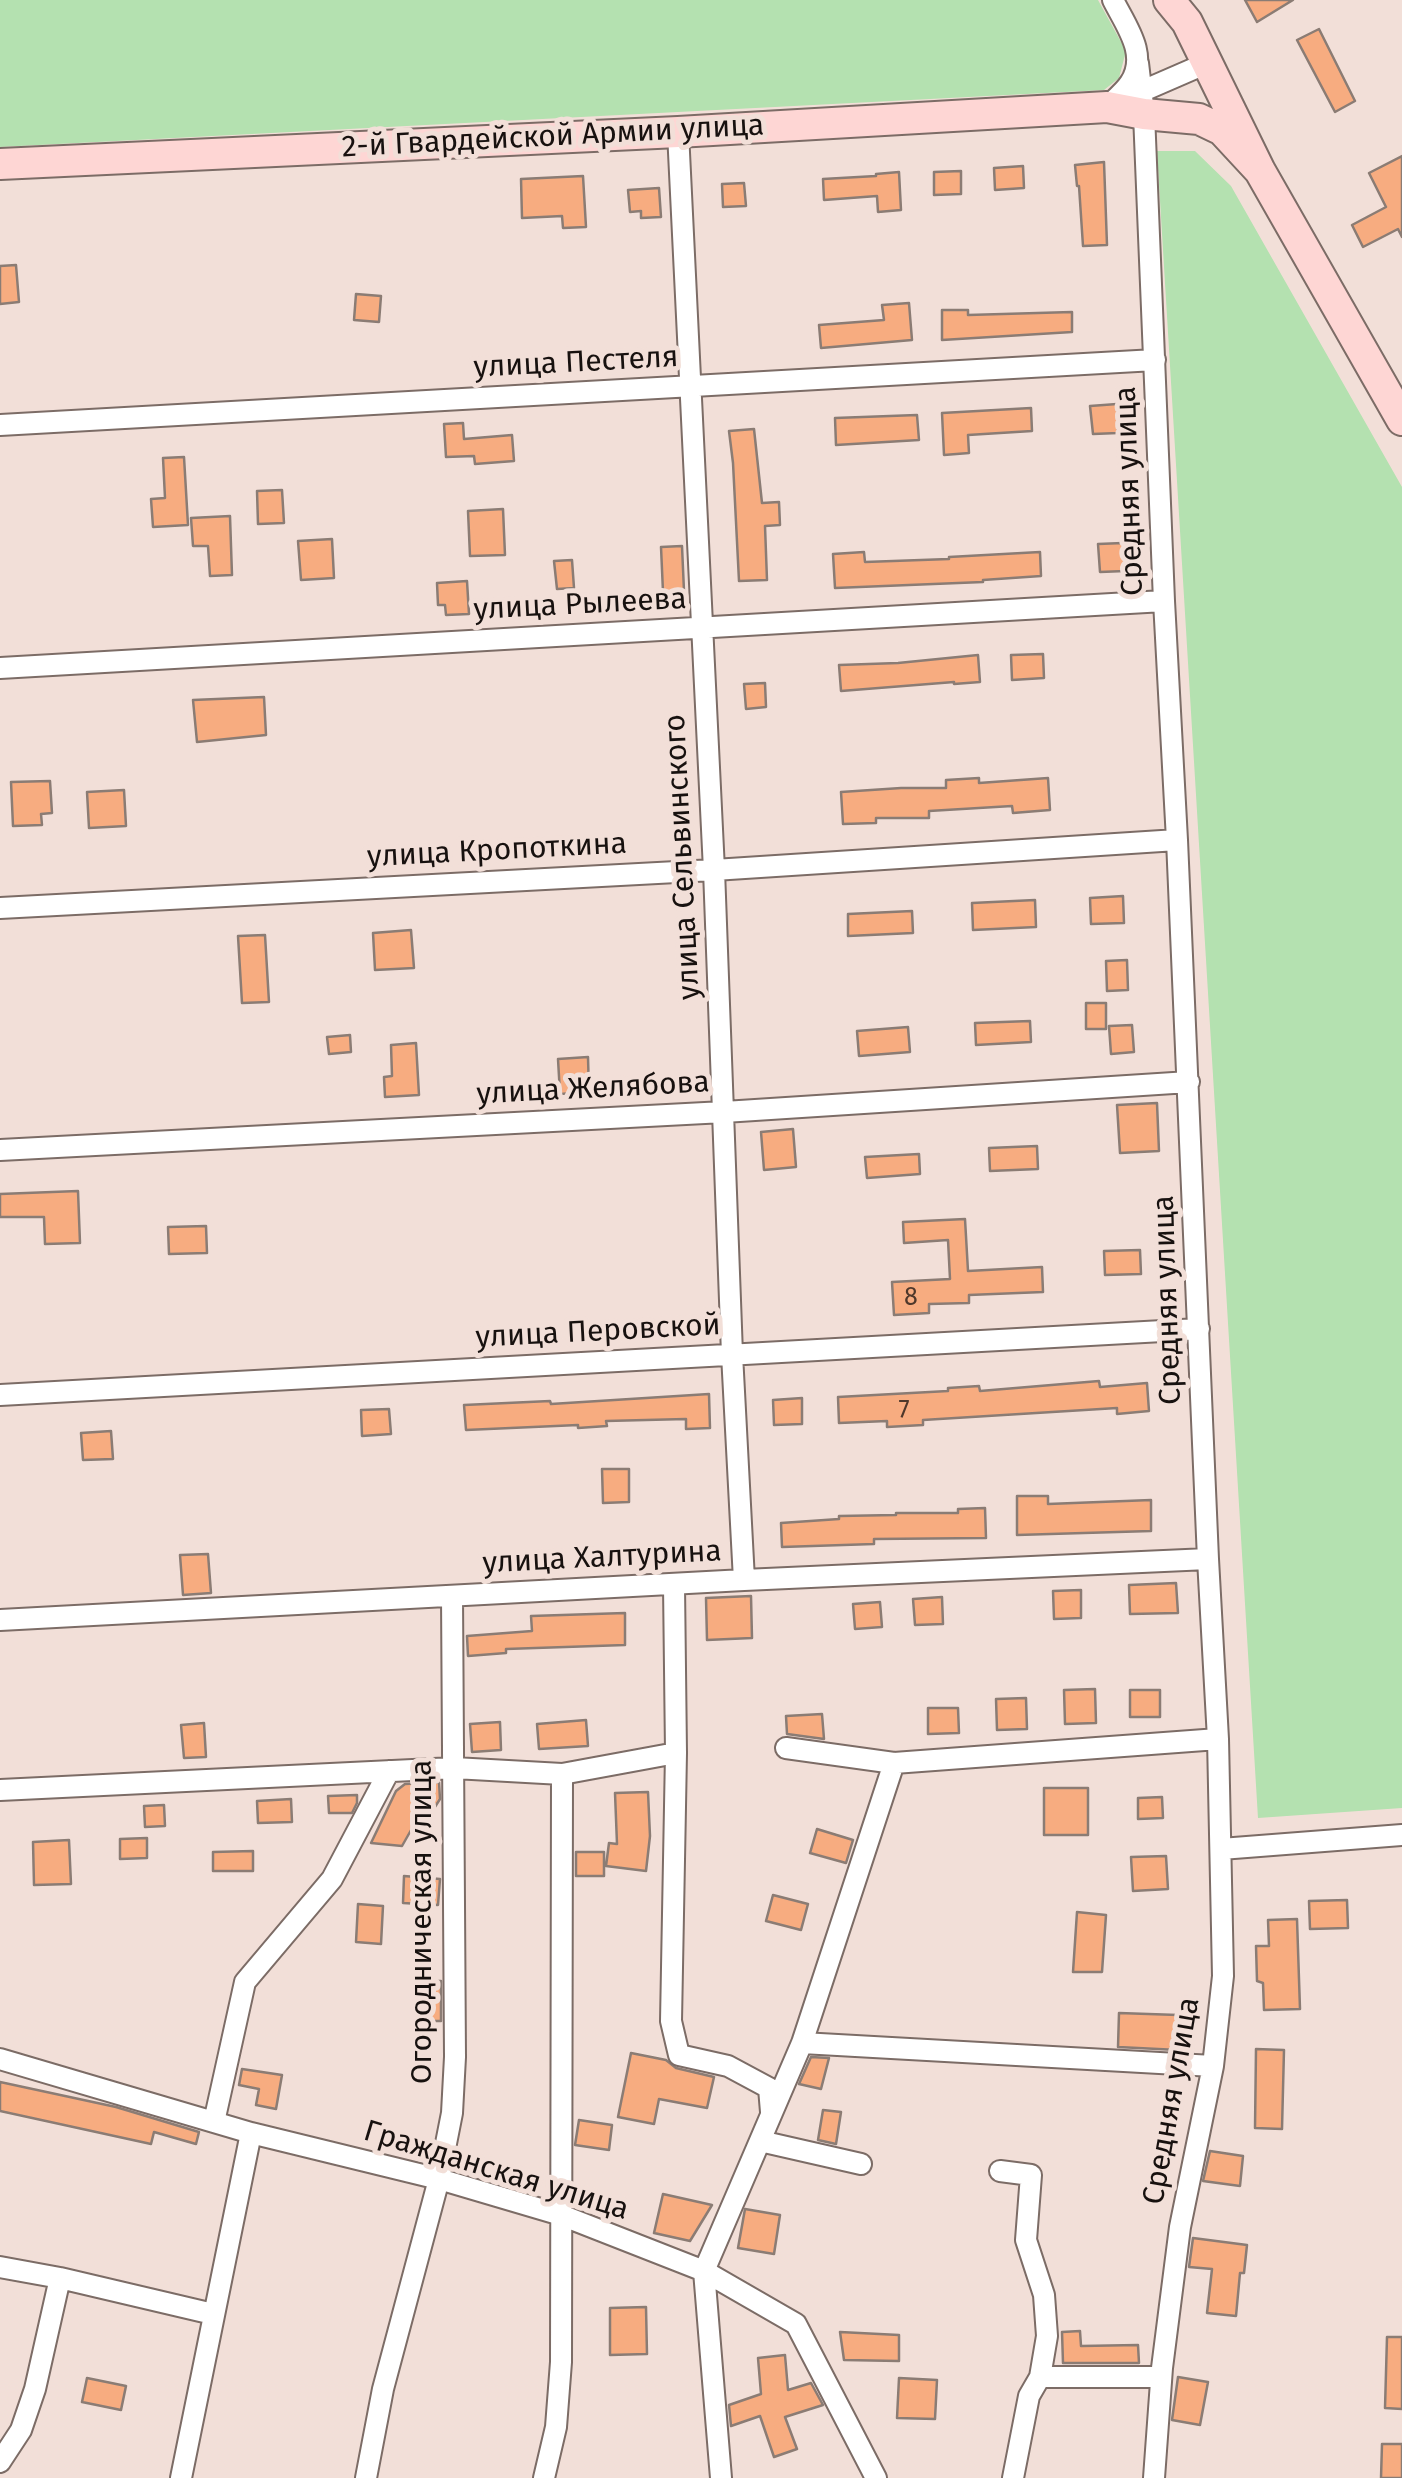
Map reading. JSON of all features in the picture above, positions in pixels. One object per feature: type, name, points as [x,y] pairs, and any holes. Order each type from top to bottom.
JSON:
[{"type":"main road","points":[[1169,0],[1187,22],[1260,171],[1402,420]]},
{"type":"main road","name":"2-й Гвардейской Армии улица","points":[[0,164],[678,132],[1143,103],[1222,130],[1260,171]]},
{"type":"street","name":"Средняя улица","points":[[1113,0],[1136,45],[1143,103],[1222,1878],[1223,1976],[1213,2066],[1180,2227],[1161,2377],[1154,2478]]},
{"type":"street","points":[[1107,107],[1131,82],[1138,63]]},
{"type":"street","points":[[1143,103],[1207,63]]},
{"type":"street","name":"улица Сельвинского","points":[[678,132],[744,1580]]},
{"type":"street","name":"улица Пестеля","points":[[0,425],[1155,360]]},
{"type":"street","name":"улица Рылеева","points":[[0,668],[1164,601]]},
{"type":"street","name":"улица Кропоткина","points":[[0,908],[714,870],[1178,840]]},
{"type":"street","name":"улица Желябова","points":[[0,1150],[724,1112],[1189,1082]]},
{"type":"street","name":"улица Перовской","points":[[0,1395],[1199,1329]]},
{"type":"street","name":"улица Халтурина","points":[[0,1620],[1208,1559]]},
{"type":"street","points":[[674,1584],[672,2021],[679,2055],[728,2066],[769,2088],[772,2114]]},
{"type":"street","name":"Огородническая улица","points":[[366,2478],[383,2388],[440,2179],[452,2113],[452,1596]]},
{"type":"street","points":[[786,1748],[894,1764],[1218,1738]]},
{"type":"street","points":[[0,1790],[454,1768],[562,1774],[676,1753]]},
{"type":"street","points":[[721,2478],[704,2271],[802,2044],[894,1764]]},
{"type":"street","points":[[214,2122],[245,1982],[332,1879],[389,1771]]},
{"type":"street","points":[[544,2478],[556,2428],[561,2362],[562,1774]]},
{"type":"street","points":[[1220,1811],[1237,1835],[1266,1846]]},
{"type":"street","points":[[1221,1849],[1402,1835]]},
{"type":"street","points":[[1222,1878],[1238,1860],[1266,1846]]},
{"type":"street","points":[[802,2044],[1213,2066]]},
{"type":"street","name":"Гражданская улица","points":[[0,2059],[251,2133],[440,2179],[561,2215],[704,2271],[796,2324],[876,2478]]},
{"type":"street","points":[[181,2478],[251,2133]]},
{"type":"street","points":[[760,2141],[861,2164]]},
{"type":"street","points":[[1000,2171],[1031,2175],[1026,2240],[1044,2295],[1047,2336],[1040,2377],[1029,2396],[1013,2478]]},
{"type":"street","points":[[0,2268],[213,2314]]},
{"type":"street","points":[[0,2462],[21,2430],[35,2388],[60,2278]]},
{"type":"street","points":[[1040,2377],[1161,2377]]},
{"type":"green space","points":[[0,0],[1098,0],[1126,51],[1119,78],[1104,90],[0,147]]},
{"type":"green space","points":[[1157,151],[1195,151],[1231,186],[1402,487],[1402,1808],[1258,1818]]},
{"type":"building","points":[[1245,0],[1293,0],[1257,22]]},
{"type":"building","points":[[1319,29],[1355,101],[1335,112],[1297,40]]},
{"type":"building","points":[[1402,156],[1402,237],[1398,229],[1363,247],[1352,225],[1386,207],[1369,173]]},
{"type":"building","points":[[1104,162],[1107,245],[1083,246],[1075,165]]},
{"type":"building","points":[[1023,166],[1024,188],[995,190],[994,168]]},
{"type":"building","points":[[961,171],[961,194],[934,195],[934,172]]},
{"type":"building","points":[[899,172],[901,210],[878,212],[877,196],[824,200],[823,179]]},
{"type":"building","points":[[583,176],[586,227],[563,228],[562,216],[522,218],[521,179]]},
{"type":"building","points":[[744,183],[746,206],[723,207],[722,184]]},
{"type":"building","points":[[659,188],[661,217],[641,218],[641,211],[630,212],[628,190]]},
{"type":"building","points":[[16,265],[19,302],[0,304],[0,266]]},
{"type":"building","points":[[356,294],[381,296],[379,322],[354,320]]},
{"type":"building","points":[[909,303],[912,340],[821,348],[819,325],[884,320],[882,305]]},
{"type":"building","points":[[942,310],[968,310],[968,315],[1072,312],[1072,332],[942,340]]},
{"type":"building","points":[[1117,404],[1118,433],[1093,434],[1090,406]]},
{"type":"building","points":[[1031,408],[1032,431],[968,435],[969,453],[944,455],[942,413]]},
{"type":"building","points":[[917,415],[919,440],[836,445],[835,418]]},
{"type":"building","points":[[463,423],[464,439],[512,435],[514,461],[475,464],[474,456],[446,457],[444,424]]},
{"type":"building","points":[[754,429],[762,503],[779,502],[780,525],[765,526],[767,580],[739,581],[729,431]]},
{"type":"building","points":[[184,457],[188,525],[153,527],[151,499],[165,498],[163,458]]},
{"type":"building","points":[[282,490],[284,523],[258,524],[257,491]]},
{"type":"building","points":[[503,509],[505,555],[470,556],[468,511]]},
{"type":"building","points":[[230,516],[232,575],[210,576],[208,546],[193,546],[191,518]]},
{"type":"building","points":[[332,539],[334,578],[301,580],[298,541]]},
{"type":"building","points":[[1123,543],[1125,571],[1100,572],[1098,544]]},
{"type":"building","points":[[682,546],[684,591],[663,592],[661,547]]},
{"type":"building","points":[[864,552],[865,562],[1040,552],[1041,576],[835,588],[833,554]]},
{"type":"building","points":[[572,560],[574,588],[557,589],[554,561]]},
{"type":"building","points":[[467,581],[469,614],[446,615],[445,605],[438,605],[437,583]]},
{"type":"building","points":[[1043,654],[1044,678],[1012,680],[1011,655]]},
{"type":"building","points":[[978,655],[980,682],[841,691],[839,665]]},
{"type":"building","points":[[765,683],[766,707],[746,709],[744,684]]},
{"type":"building","points":[[264,697],[266,735],[197,742],[193,700]]},
{"type":"building","points":[[979,778],[979,783],[1048,778],[1050,810],[1013,813],[1012,806],[929,811],[929,818],[876,818],[876,823],[843,824],[841,792],[946,788],[946,780]]},
{"type":"building","points":[[50,781],[52,813],[41,814],[42,825],[13,826],[11,782]]},
{"type":"building","points":[[124,790],[126,826],[89,828],[87,792]]},
{"type":"building","points":[[1123,896],[1124,923],[1091,924],[1090,898]]},
{"type":"building","points":[[1035,900],[1036,927],[973,930],[972,903]]},
{"type":"building","points":[[912,911],[913,933],[848,936],[848,914]]},
{"type":"building","points":[[411,930],[414,968],[375,970],[373,933]]},
{"type":"building","points":[[265,935],[269,1002],[242,1003],[238,936]]},
{"type":"building","points":[[1127,960],[1128,990],[1107,991],[1106,961]]},
{"type":"building","points":[[1086,1003],[1106,1003],[1106,1029],[1086,1029]]},
{"type":"building","points":[[1030,1021],[1031,1042],[976,1045],[975,1023]]},
{"type":"building","points":[[1132,1025],[1134,1052],[1111,1054],[1109,1026]]},
{"type":"building","points":[[908,1027],[910,1052],[859,1056],[857,1031]]},
{"type":"building","points":[[350,1035],[351,1052],[329,1054],[327,1037]]},
{"type":"building","points":[[416,1043],[419,1095],[385,1097],[384,1077],[392,1076],[391,1045]]},
{"type":"building","points":[[588,1057],[589,1092],[560,1094],[558,1059]]},
{"type":"building","points":[[1157,1103],[1159,1151],[1120,1153],[1117,1105]]},
{"type":"building","points":[[793,1129],[796,1167],[764,1170],[761,1132]]},
{"type":"building","points":[[1037,1146],[1038,1169],[990,1171],[989,1148]]},
{"type":"building","points":[[919,1154],[920,1174],[867,1178],[865,1157]]},
{"type":"building","points":[[78,1191],[80,1243],[45,1244],[44,1217],[0,1217],[0,1194]]},
{"type":"building","points":[[965,1219],[968,1271],[1042,1267],[1043,1292],[969,1295],[969,1303],[929,1304],[929,1313],[894,1315],[892,1282],[950,1279],[948,1240],[904,1243],[903,1222]]},
{"type":"building","points":[[206,1226],[207,1253],[169,1254],[168,1227]]},
{"type":"building","points":[[1140,1250],[1141,1274],[1105,1275],[1104,1251]]},
{"type":"building","points":[[1099,1381],[1100,1387],[1147,1383],[1149,1411],[1117,1414],[1117,1408],[923,1420],[923,1425],[887,1427],[887,1421],[839,1423],[838,1397]]},
{"type":"building","points":[[709,1394],[710,1428],[686,1429],[686,1419],[606,1421],[607,1426],[578,1428],[466,1430],[464,1405]]},
{"type":"building","points":[[802,1398],[802,1424],[774,1425],[773,1400]]},
{"type":"building","points":[[389,1409],[391,1434],[362,1436],[361,1410]]},
{"type":"building","points":[[111,1431],[113,1459],[83,1460],[81,1433]]},
{"type":"building","points":[[602,1469],[629,1469],[629,1502],[603,1503]]},
{"type":"building","points":[[1017,1496],[1048,1496],[1048,1504],[1151,1500],[1151,1531],[1017,1535]]},
{"type":"building","points":[[985,1508],[986,1538],[874,1539],[874,1544],[782,1547],[781,1523],[839,1516],[958,1513],[958,1509]]},
{"type":"building","points":[[208,1554],[211,1593],[183,1595],[180,1555]]},
{"type":"building","points":[[1176,1583],[1178,1613],[1130,1614],[1129,1585]]},
{"type":"building","points":[[1081,1590],[1081,1618],[1054,1619],[1053,1591]]},
{"type":"building","points":[[751,1596],[752,1638],[707,1640],[706,1598]]},
{"type":"building","points":[[942,1597],[943,1624],[915,1625],[913,1599]]},
{"type":"building","points":[[880,1602],[882,1627],[855,1629],[853,1604]]},
{"type":"building","points":[[625,1613],[625,1645],[506,1649],[506,1653],[468,1656],[467,1636],[532,1631],[531,1616]]},
{"type":"building","points":[[1095,1689],[1096,1723],[1065,1724],[1064,1690]]},
{"type":"building","points":[[1130,1690],[1160,1690],[1160,1717],[1130,1717]]},
{"type":"building","points":[[1026,1698],[1027,1729],[997,1730],[996,1699]]},
{"type":"building","points":[[928,1708],[958,1708],[959,1733],[928,1734]]},
{"type":"building","points":[[822,1714],[824,1739],[787,1734],[786,1716]]},
{"type":"building","points":[[586,1720],[588,1746],[539,1749],[537,1724]]},
{"type":"building","points":[[500,1722],[501,1750],[472,1752],[470,1724]]},
{"type":"building","points":[[204,1723],[206,1757],[184,1758],[181,1725]]},
{"type":"building","points":[[439,1782],[440,1799],[433,1810],[423,1809],[402,1846],[371,1843],[396,1791],[405,1784]]},
{"type":"building","points":[[1044,1788],[1088,1788],[1088,1835],[1044,1835]]},
{"type":"building","points":[[648,1792],[650,1836],[646,1871],[606,1866],[609,1843],[617,1844],[615,1793]]},
{"type":"building","points":[[357,1795],[352,1813],[329,1813],[328,1796]]},
{"type":"building","points":[[1162,1797],[1163,1818],[1138,1819],[1138,1798]]},
{"type":"building","points":[[291,1799],[292,1822],[258,1823],[257,1801]]},
{"type":"building","points":[[164,1805],[165,1826],[145,1827],[144,1806]]},
{"type":"building","points":[[817,1829],[853,1840],[846,1863],[810,1853]]},
{"type":"building","points":[[147,1838],[147,1858],[120,1859],[120,1839]]},
{"type":"building","points":[[69,1840],[71,1884],[34,1885],[33,1842]]},
{"type":"building","points":[[253,1851],[253,1871],[213,1871],[213,1852]]},
{"type":"building","points":[[576,1852],[604,1852],[604,1876],[576,1876]]},
{"type":"building","points":[[1166,1856],[1168,1889],[1133,1891],[1131,1857]]},
{"type":"building","points":[[404,1876],[440,1879],[438,1905],[403,1903]]},
{"type":"building","points":[[773,1895],[808,1904],[801,1930],[766,1921]]},
{"type":"building","points":[[1347,1900],[1348,1928],[1310,1929],[1309,1901]]},
{"type":"building","points":[[358,1904],[383,1906],[381,1944],[356,1942]]},
{"type":"building","points":[[1077,1912],[1106,1915],[1102,1972],[1073,1972]]},
{"type":"building","points":[[1297,1919],[1300,2009],[1264,2010],[1263,1983],[1257,1981],[1256,1946],[1269,1946],[1268,1920]]},
{"type":"building","points":[[430,1981],[441,1981],[441,2021],[430,2021]]},
{"type":"building","points":[[1119,2013],[1178,2015],[1178,2050],[1118,2047]]},
{"type":"building","points":[[1256,2049],[1284,2050],[1282,2129],[1255,2128]]},
{"type":"building","points":[[631,2053],[714,2077],[707,2108],[659,2099],[654,2124],[618,2117]]},
{"type":"building","points":[[811,2057],[829,2058],[821,2089],[799,2084]]},
{"type":"building","points":[[242,2069],[282,2075],[276,2109],[256,2105],[259,2089],[239,2085]]},
{"type":"building","points":[[0,2082],[116,2107],[199,2132],[196,2144],[154,2132],[151,2144],[0,2111]]},
{"type":"building","points":[[823,2110],[841,2112],[836,2144],[818,2140]]},
{"type":"building","points":[[579,2120],[612,2125],[609,2150],[575,2145]]},
{"type":"building","points":[[1210,2151],[1243,2156],[1240,2186],[1203,2181]]},
{"type":"building","points":[[663,2194],[712,2205],[690,2241],[654,2233]]},
{"type":"building","points":[[745,2209],[780,2215],[774,2254],[738,2248]]},
{"type":"building","points":[[1193,2238],[1247,2245],[1236,2316],[1207,2313],[1212,2269],[1189,2267]]},
{"type":"building","points":[[646,2307],[647,2354],[610,2355],[610,2308]]},
{"type":"building","points":[[1080,2331],[1081,2346],[1138,2345],[1139,2363],[1063,2363],[1062,2332]]},
{"type":"building","points":[[840,2332],[899,2335],[899,2361],[844,2360]]},
{"type":"building","points":[[1387,2337],[1402,2337],[1402,2409],[1385,2408]]},
{"type":"building","points":[[785,2355],[788,2390],[811,2383],[823,2405],[785,2417],[797,2449],[774,2457],[760,2416],[731,2426],[729,2405],[761,2394],[758,2358]]},
{"type":"building","points":[[1178,2377],[1208,2382],[1200,2425],[1172,2420]]},
{"type":"building","points":[[87,2378],[126,2386],[121,2410],[82,2402]]},
{"type":"building","points":[[899,2378],[937,2380],[935,2419],[897,2418]]},
{"type":"building","points":[[1382,2444],[1402,2444],[1402,2478],[1381,2478]]}]
